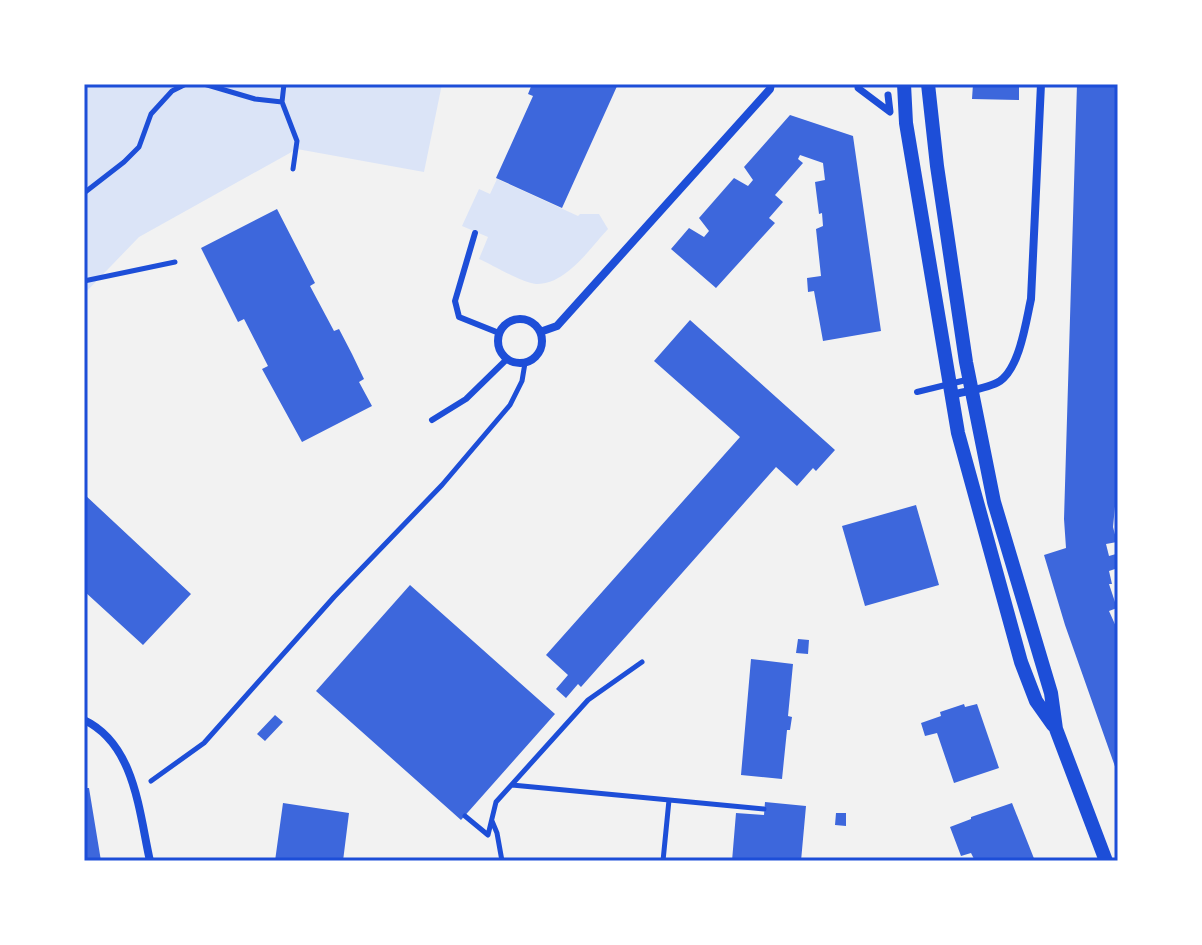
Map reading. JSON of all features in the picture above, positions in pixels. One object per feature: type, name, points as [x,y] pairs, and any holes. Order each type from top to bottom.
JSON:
[{"type":"street","points":[[540,332],[557,326],[770,89],[771,84]]},
{"type":"street","points":[[858,84],[858,88],[890,112],[888,95]]},
{"type":"street","points":[[904,84],[906,123],[958,433],[1021,662],[1036,701],[1056,729]]},
{"type":"street","points":[[928,84],[937,166],[971,384],[994,502],[1051,693],[1056,729],[1106,861]]},
{"type":"street","points":[[950,389],[1000,381],[1012,366],[1025,331],[1031,299],[1041,84]]},
{"type":"street","points":[[530,321],[540,332],[540,350],[526,362],[516,363],[507,359],[499,347],[499,333],[509,322],[530,321]]},
{"type":"street","points":[[84,720],[99,727],[124,758],[150,861]]},
{"type":"lane","points":[[475,233],[455,301],[459,317],[499,333]]},
{"type":"lane","points":[[432,420],[466,399],[507,359]]},
{"type":"lane","points":[[917,392],[950,389]]},
{"type":"path","points":[[84,193],[139,147],[151,114],[172,91],[186,84]]},
{"type":"path","points":[[204,84],[255,99],[282,102]]},
{"type":"path","points":[[284,84],[282,102],[297,141],[293,169]]},
{"type":"path","points":[[84,281],[175,262]]},
{"type":"path","points":[[135,793],[204,743],[334,597],[442,485],[510,405],[522,381],[526,362]]},
{"type":"path","points":[[465,816],[488,835],[496,802],[511,785],[588,700],[642,662]]},
{"type":"path","points":[[511,785],[764,809]]},
{"type":"path","points":[[663,861],[669,800]]},
{"type":"path","points":[[492,821],[502,861]]},
{"type":"shaded area","points":[[84,84],[442,84],[424,172],[297,149],[139,237],[84,294]]},
{"type":"shaded area","points":[[497,179],[578,216],[599,214],[608,229],[576,264],[557,278],[536,284],[516,277],[479,259],[488,237],[462,226],[479,189],[490,194]]},
{"type":"building","points":[[532,84],[618,84],[562,208],[496,178],[533,96],[528,94]]},
{"type":"building","points":[[973,84],[1019,84],[1019,100],[972,99]]},
{"type":"building","points":[[1077,84],[1118,84],[1118,476],[1113,527],[1117,542],[1106,544],[1109,556],[1116,554],[1118,562],[1118,568],[1109,571],[1112,584],[1109,584],[1117,608],[1109,611],[1118,631],[1118,775],[1065,625],[1044,555],[1066,548],[1064,519]]},
{"type":"building","points":[[790,115],[853,136],[881,331],[823,341],[814,291],[808,292],[807,278],[821,276],[816,229],[823,226],[815,182],[825,180],[823,163],[800,155],[798,159],[803,163],[775,195],[783,202],[769,218],[775,223],[716,288],[671,249],[689,228],[704,237],[709,231],[699,218],[734,178],[748,186],[753,180],[744,167]]},
{"type":"building","points":[[277,209],[315,283],[310,286],[334,331],[339,329],[352,354],[364,379],[359,382],[372,406],[302,442],[262,369],[268,366],[244,319],[238,322],[201,248]]},
{"type":"building","points":[[690,320],[835,450],[797,486],[776,467],[581,687],[578,684],[566,698],[556,689],[568,675],[546,655],[740,437],[654,361]]},
{"type":"building","points":[[84,494],[191,594],[143,645],[84,591]]},
{"type":"building","points":[[916,505],[939,585],[865,606],[842,526]]},
{"type":"building","points":[[410,585],[555,714],[461,820],[316,691]]},
{"type":"building","points":[[798,639],[809,640],[808,654],[796,653]]},
{"type":"building","points":[[751,659],[793,664],[788,716],[792,717],[790,730],[787,730],[782,779],[741,775]]},
{"type":"building","points":[[964,704],[965,707],[977,704],[999,768],[954,783],[937,733],[925,736],[921,723]]},
{"type":"building","points":[[275,715],[283,722],[265,741],[257,734]]},
{"type":"building","points":[[85,780],[89,788],[101,861],[84,861]]},
{"type":"building","points":[[765,802],[806,806],[801,861],[732,861],[736,813],[764,815]]},
{"type":"building","points":[[283,803],[349,813],[343,861],[275,861]]},
{"type":"building","points":[[1012,803],[1035,861],[975,861],[971,853],[961,856],[950,827]]},
{"type":"building","points":[[836,813],[846,813],[846,826],[835,825]]}]
